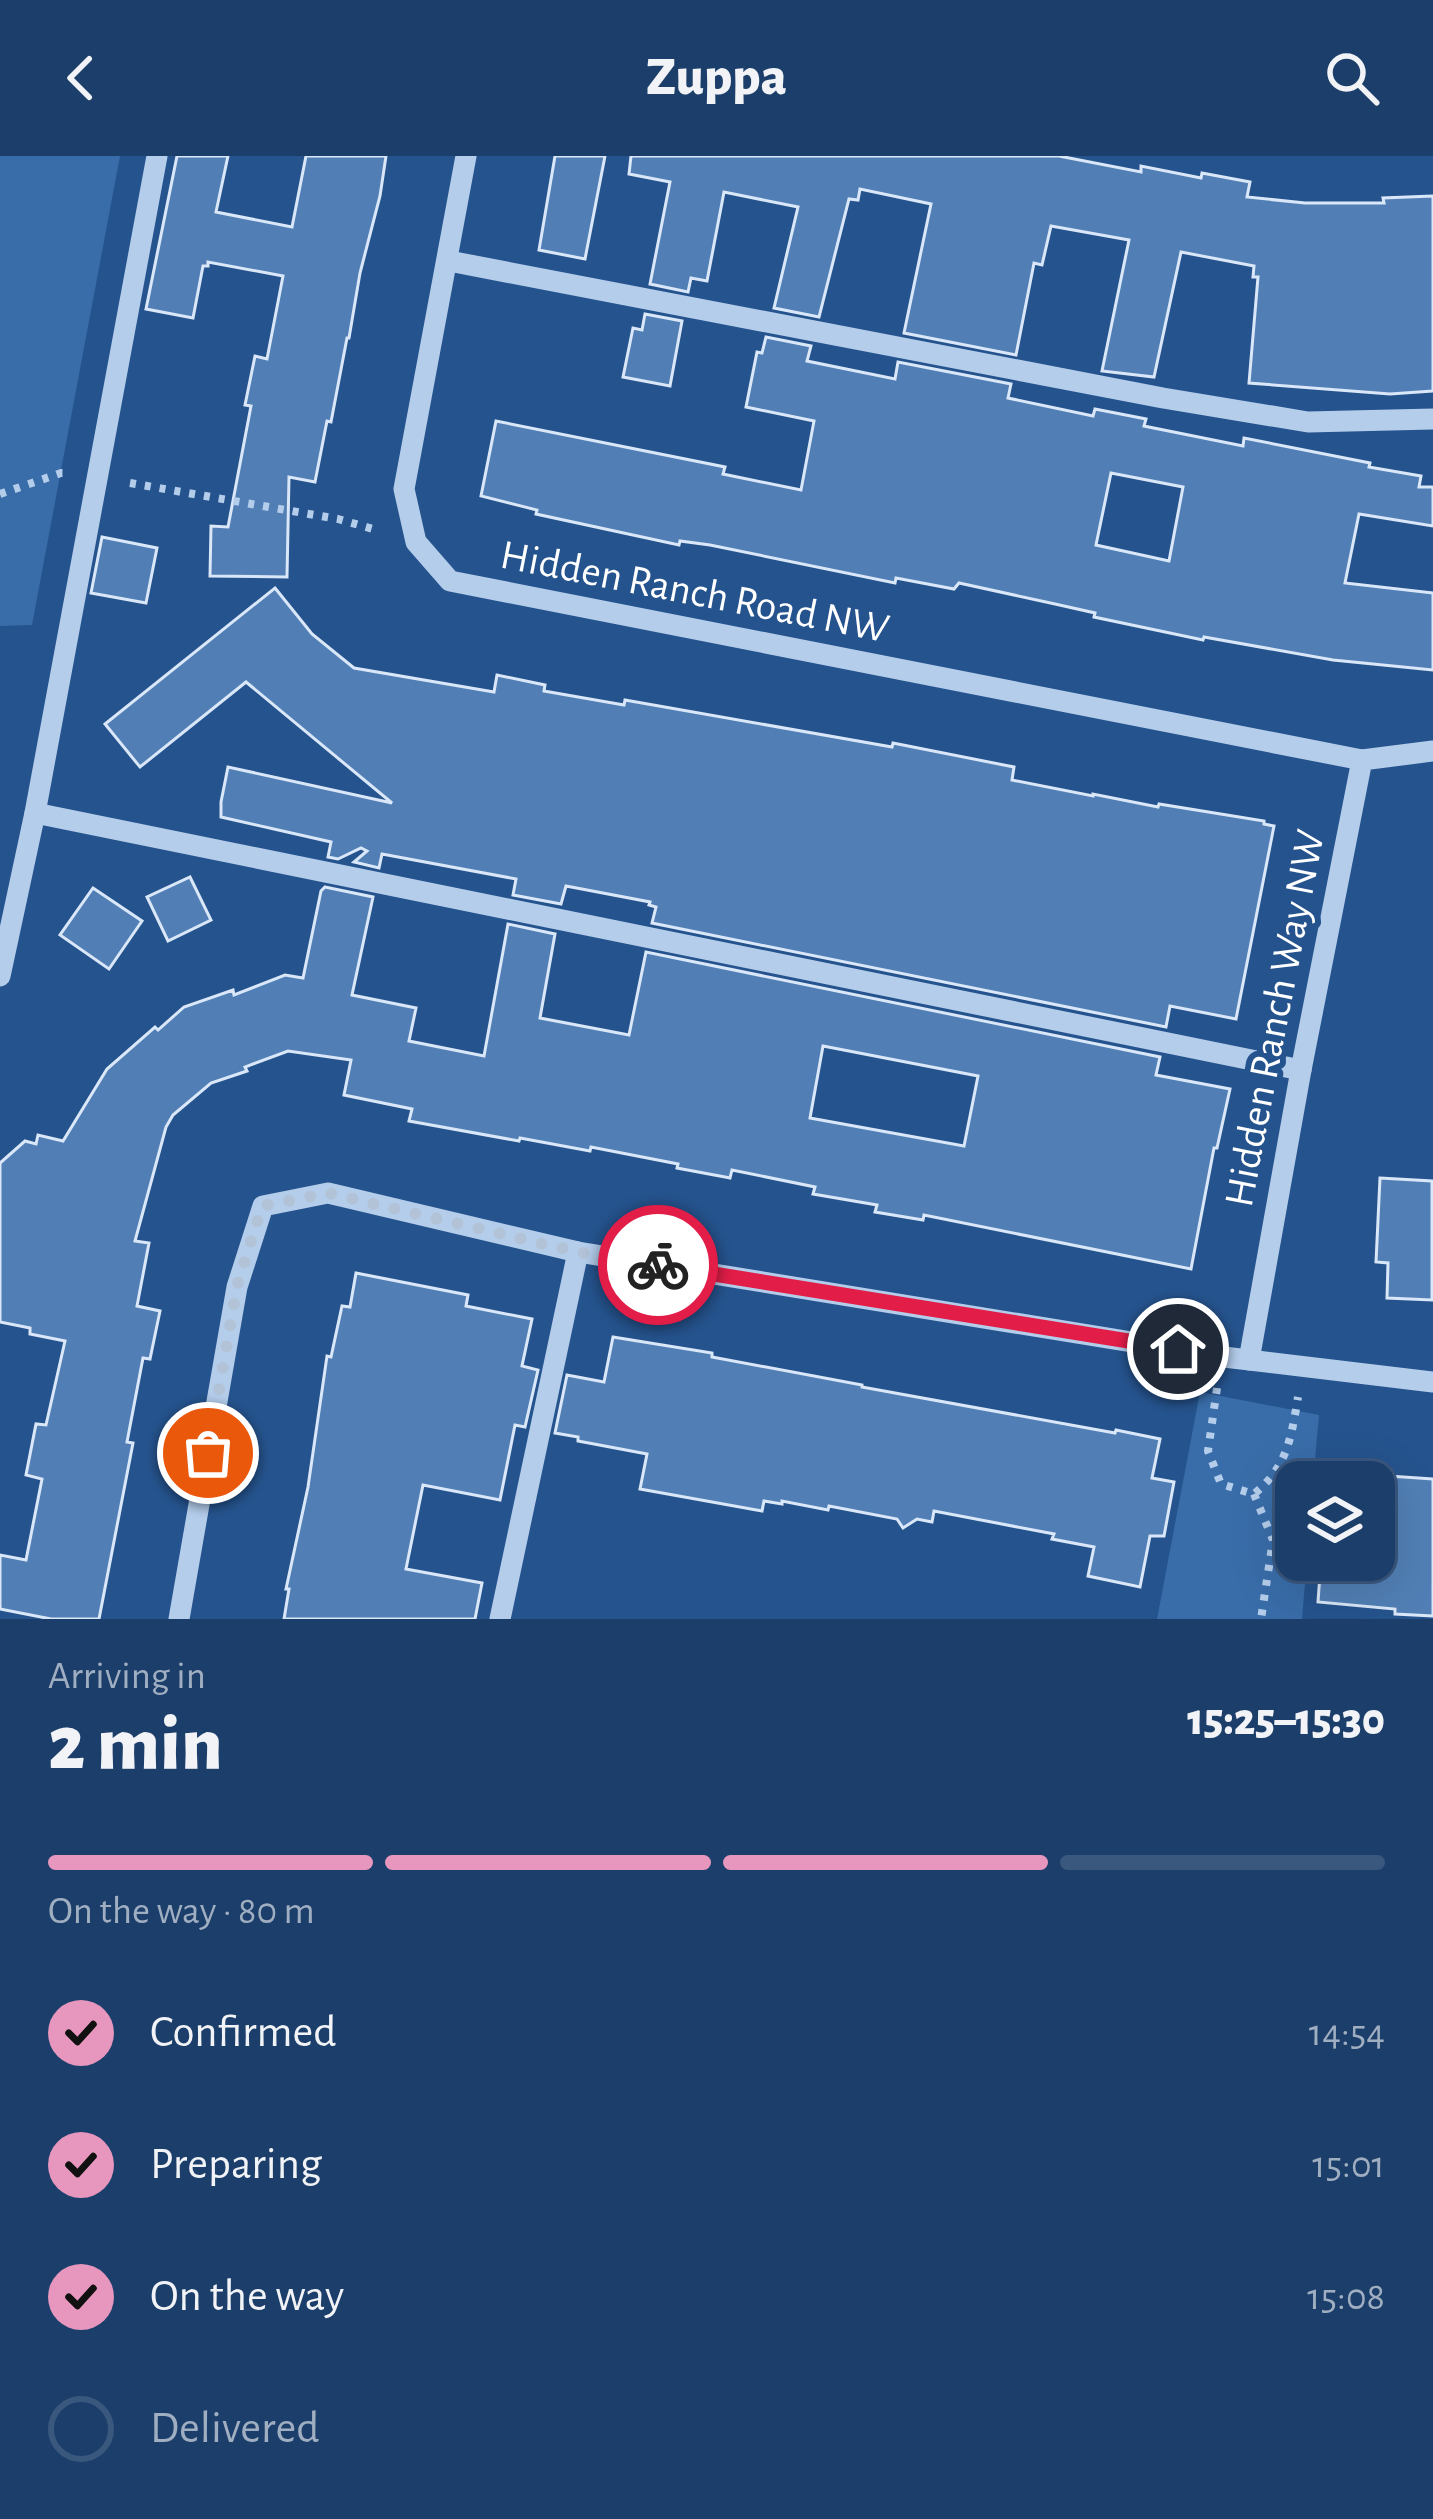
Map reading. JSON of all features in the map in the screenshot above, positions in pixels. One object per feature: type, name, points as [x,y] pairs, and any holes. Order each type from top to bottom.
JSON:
[{"type":"street","points":[[0,976],[35,813],[157,156]]},
{"type":"street","points":[[416,542],[404,489],[466,156]]},
{"type":"street","points":[[448,261],[1308,422],[1433,419]]},
{"type":"street","name":"Hidden Ranch Road NW","points":[[416,542],[450,581],[1362,760]]},
{"type":"street","points":[[1362,760],[1433,751]]},
{"type":"street","name":"Hidden Ranch Way NW","points":[[1249,1360],[1362,760]]},
{"type":"street","points":[[35,813],[1301,1070]]},
{"type":"street","points":[[179,1619],[237,1286],[262,1206],[328,1193],[578,1252],[1224,1357],[1433,1382]]},
{"type":"street","points":[[500,1619],[578,1252]]},
{"type":"path","points":[[0,494],[61,472],[338,519],[416,542]]},
{"type":"path","points":[[1224,1357],[1208,1451],[1221,1484],[1254,1494]]},
{"type":"path","points":[[1254,1494],[1274,1478],[1288,1446],[1304,1366]]},
{"type":"path","points":[[1254,1494],[1273,1540],[1261,1619]]},
{"type":"shaded area","points":[[0,156],[120,156],[32,625],[0,626]]},
{"type":"shaded area","points":[[1200,1392],[1319,1415],[1315,1461],[1275,1461],[1275,1581],[1305,1581],[1302,1619],[1157,1619]]},
{"type":"building","points":[[177,156],[228,156],[216,212],[292,227],[306,156],[386,156],[315,482],[289,477],[287,577],[210,576],[211,526],[228,527],[251,406],[245,405],[255,356],[267,359],[283,276],[208,262],[203,266],[193,318],[146,309]]},
{"type":"building","points":[[555,156],[605,156],[585,259],[539,250]]},
{"type":"building","points":[[631,156],[1059,156],[1141,172],[1141,166],[1250,182],[1247,197],[1384,203],[1383,198],[1433,196],[1433,391],[1390,394],[1249,383],[1258,277],[1253,277],[1254,266],[1181,252],[1154,377],[1102,371],[1129,240],[1051,226],[1042,265],[1034,263],[1016,355],[904,333],[931,204],[860,189],[858,200],[849,199],[819,317],[774,308],[798,207],[724,192],[707,281],[691,278],[688,292],[650,284],[670,182],[629,174]]},
{"type":"building","points":[[645,314],[682,321],[670,386],[623,377],[633,328],[642,330]]},
{"type":"building","points":[[766,337],[811,346],[807,361],[895,379],[898,362],[1011,384],[1008,398],[1093,416],[1095,409],[1146,419],[1144,426],[1243,446],[1244,438],[1421,476],[1419,487],[1433,487],[1433,526],[1359,514],[1345,583],[1433,593],[1433,670],[1203,640],[959,583],[954,589],[896,578],[895,583],[710,545],[680,541],[679,545],[536,514],[537,510],[481,496],[496,421],[725,467],[723,474],[801,490],[814,421],[746,407],[757,352],[762,353]],"holes":[[[1111,473],[1183,487],[1169,561],[1096,545]]]},
{"type":"building","points":[[102,537],[157,548],[146,603],[91,593]]},
{"type":"building","points":[[275,588],[312,634],[354,668],[494,692],[497,675],[545,685],[544,691],[624,705],[625,700],[892,747],[893,743],[1014,767],[1012,780],[1093,796],[1264,821],[1274,826],[1236,1019],[1170,1006],[1166,1027],[652,923],[656,907],[650,902],[566,886],[561,904],[513,895],[516,879],[382,854],[379,868],[354,862],[367,851],[361,848],[338,859],[328,857],[331,842],[221,817],[228,767],[392,803],[246,682],[140,767],[105,724]]},
{"type":"building","points":[[190,877],[211,920],[168,941],[147,897]]},
{"type":"building","points":[[325,887],[373,897],[352,995],[416,1008],[409,1041],[484,1056],[508,924],[555,934],[540,1018],[629,1035],[646,952],[1160,1057],[1156,1075],[1230,1089],[1191,1269],[924,1215],[923,1220],[875,1212],[877,1205],[813,1194],[815,1187],[732,1170],[730,1178],[591,1147],[590,1151],[519,1141],[409,1121],[412,1109],[344,1095],[351,1060],[288,1051],[211,1083],[173,1115],[166,1127],[135,1241],[149,1243],[137,1306],[160,1311],[150,1359],[143,1358],[127,1442],[133,1443],[99,1619],[51,1619],[0,1609],[0,1555],[26,1560],[42,1479],[26,1475],[36,1424],[46,1425],[65,1341],[0,1322],[0,1163],[25,1141],[36,1144],[38,1135],[63,1141],[107,1069],[184,1007],[233,990],[234,995],[285,975],[303,978]],"holes":[[[823,1046],[978,1076],[964,1146],[810,1118]]]},
{"type":"building","points":[[93,888],[142,921],[109,969],[60,935]]},
{"type":"building","points":[[1380,1178],[1432,1181],[1432,1300],[1387,1298],[1388,1263],[1376,1262]]},
{"type":"building","points":[[356,1273],[468,1295],[466,1306],[532,1319],[522,1366],[538,1370],[525,1427],[515,1425],[500,1500],[423,1485],[406,1569],[482,1583],[475,1619],[284,1619],[327,1356],[331,1357],[342,1306],[350,1307]]},
{"type":"building","points":[[613,1337],[1160,1439],[1152,1478],[1174,1482],[1164,1536],[1150,1536],[1140,1587],[1088,1576],[1094,1547],[1052,1539],[1054,1534],[934,1511],[932,1522],[917,1519],[903,1528],[897,1519],[829,1506],[828,1510],[764,1501],[762,1511],[640,1489],[647,1454],[555,1433],[567,1375],[604,1382]]},
{"type":"building","points":[[1395,1476],[1433,1479],[1433,1616],[1318,1602],[1320,1581],[1395,1581]]},
{"type":"way so far","points":[[208,1453],[237,1286],[262,1206],[328,1193],[578,1252],[658,1265]]},
{"type":"route","points":[[658,1265],[1178,1349]]}]
